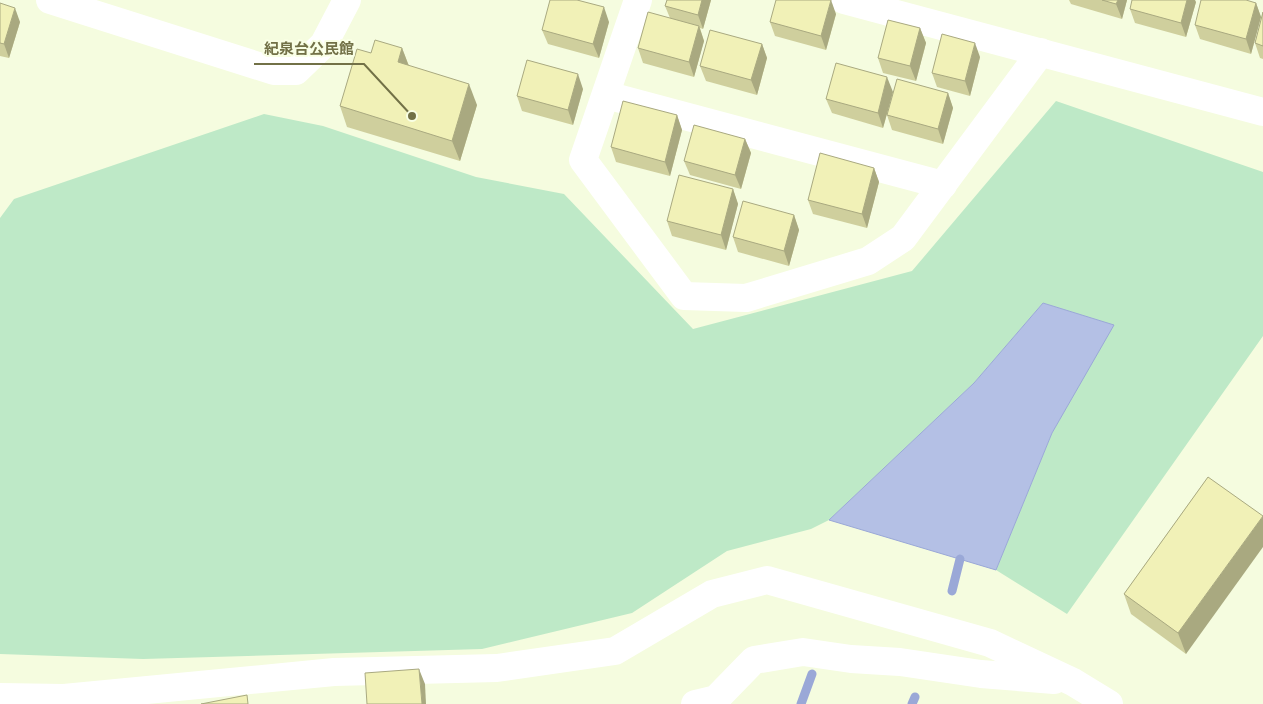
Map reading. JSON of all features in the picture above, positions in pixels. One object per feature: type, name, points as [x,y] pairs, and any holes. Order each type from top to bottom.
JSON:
[{"type":"street","points":[[50,0],[274,71],[296,71],[324,44],[347,0]]},
{"type":"street","points":[[638,0],[583,160],[684,296],[746,298],[868,261],[903,238],[1041,52]]},
{"type":"street","points":[[844,0],[915,9],[1041,52],[1263,112]]},
{"type":"street","points":[[606,95],[943,185]]},
{"type":"street","points":[[0,697],[64,698],[334,672],[497,668],[576,657],[615,651],[712,594],[767,580],[990,643],[1073,682],[1109,704]]},
{"type":"street","points":[[695,704],[716,699],[754,660],[802,652],[851,659],[900,662],[980,674],[1073,682]]},
{"type":"green space","points":[[1056,101],[1263,172],[1263,336],[1067,614],[996,570],[1052,433],[1113,325],[1043,303],[974,383],[829,520],[811,529],[727,551],[632,613],[482,649],[143,659],[0,654],[0,218],[14,199],[264,114],[323,126],[476,177],[564,194],[693,329],[912,271]]},
{"type":"water","points":[[1043,303],[1114,325],[1052,433],[996,570],[829,520],[974,383]]},
{"type":"building","points":[[550,0],[577,0],[604,7],[593,44],[542,30]]},
{"type":"building","points":[[667,0],[702,0],[698,15],[665,6]]},
{"type":"building","points":[[776,0],[831,0],[821,36],[770,22]]},
{"type":"building","points":[[1102,0],[1118,0],[1116,4]]},
{"type":"building","points":[[1132,0],[1187,0],[1181,23],[1130,9]]},
{"type":"building","points":[[1201,0],[1246,0],[1256,3],[1246,39],[1195,25]]},
{"type":"building","points":[[0,3],[15,8],[4,44],[0,43]]},
{"type":"building","points":[[648,12],[699,26],[689,62],[638,48]]},
{"type":"building","points":[[1263,12],[1263,46],[1255,43]]},
{"type":"building","points":[[888,20],[920,28],[910,66],[878,58]]},
{"type":"building","points":[[710,30],[762,44],[751,80],[700,66]]},
{"type":"building","points":[[942,34],[975,43],[965,81],[932,73]]},
{"type":"building","points":[[375,40],[402,48],[398,62],[469,84],[452,141],[340,106],[357,49],[371,53]]},
{"type":"building","points":[[527,60],[578,74],[568,110],[517,96]]},
{"type":"building","points":[[836,63],[887,77],[878,113],[826,99]]},
{"type":"building","points":[[897,79],[948,93],[938,129],[887,115]]},
{"type":"building","points":[[623,101],[677,115],[665,162],[611,147]]},
{"type":"building","points":[[694,125],[745,139],[735,175],[684,161]]},
{"type":"building","points":[[820,153],[874,168],[862,214],[808,200]]},
{"type":"building","points":[[679,175],[733,189],[721,235],[667,221]]},
{"type":"building","points":[[743,201],[794,215],[784,251],[733,237]]},
{"type":"building","points":[[1208,477],[1263,516],[1178,633],[1124,594]]},
{"type":"building","points":[[419,669],[422,704],[367,704],[365,673]]},
{"type":"building","points":[[247,695],[248,704],[201,704]]},
{"type":"waterway","points":[[952,591],[960,559]]},
{"type":"waterway","points":[[801,704],[812,674]]},
{"type":"waterway","points":[[912,704],[915,697]]},
{"type":"place","name":"紀泉台公民館","points":[[412,116]]}]
